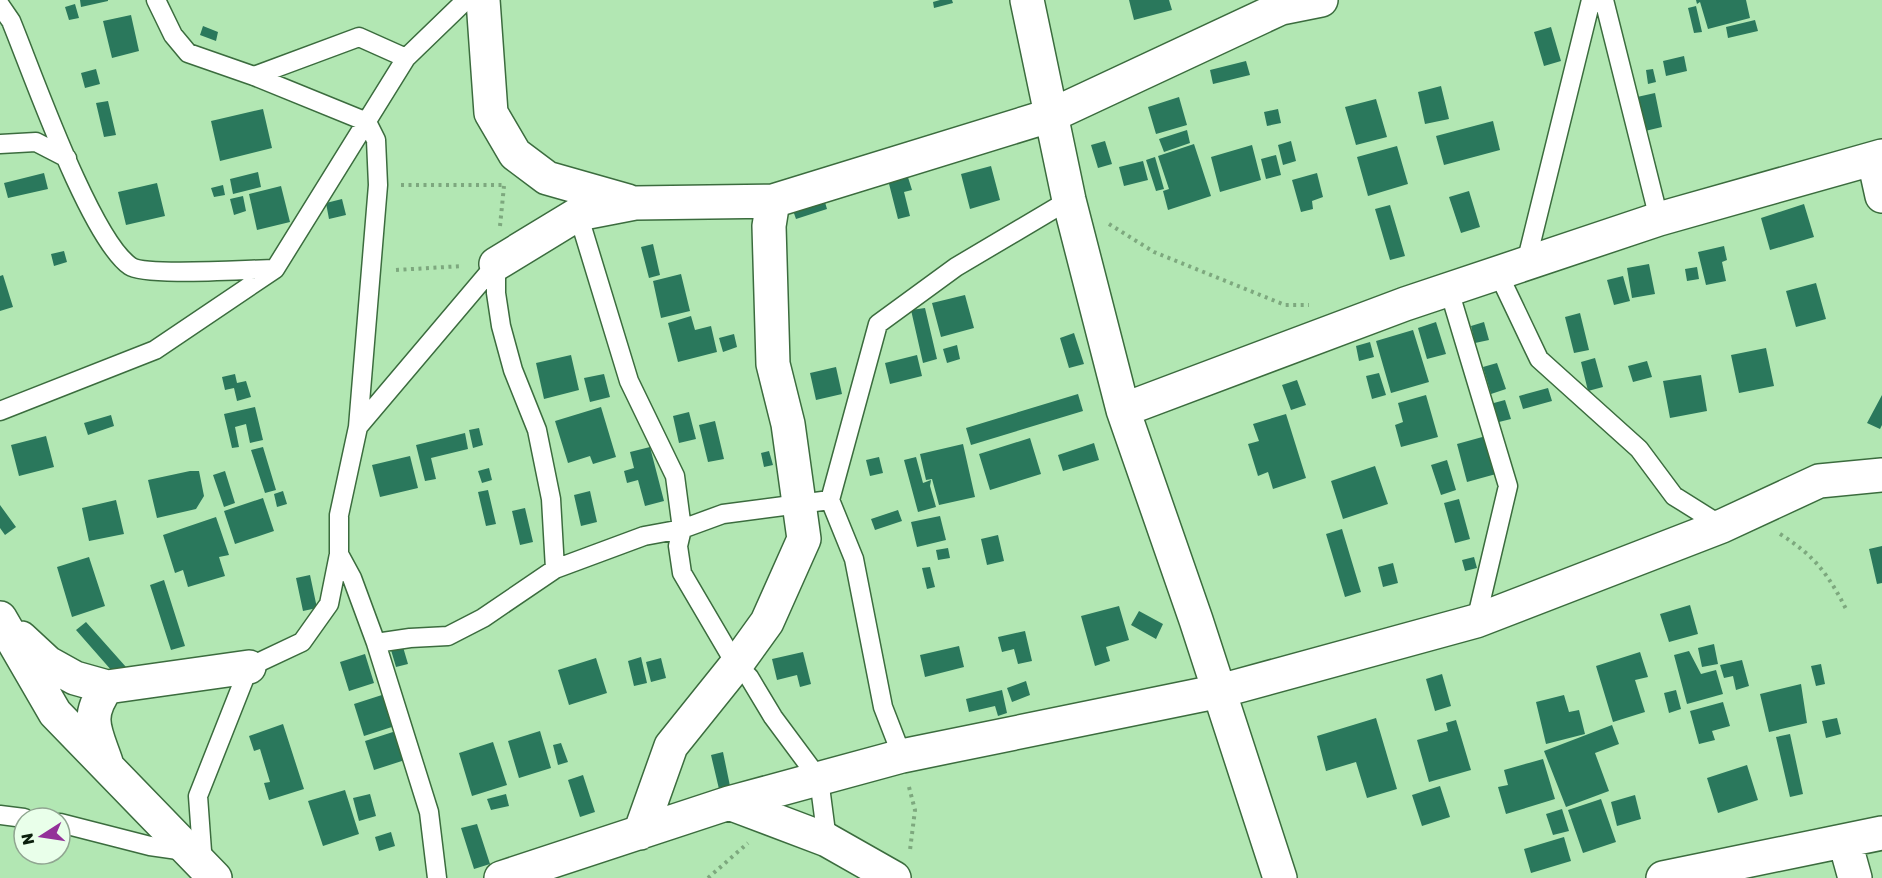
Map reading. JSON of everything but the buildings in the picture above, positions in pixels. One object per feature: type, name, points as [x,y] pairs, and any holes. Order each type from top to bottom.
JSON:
[{"type":"street","points":[[483,0],[491,112],[515,154],[547,178],[635,203]]},
{"type":"street","points":[[1027,0],[1069,200],[1123,410],[1220,691],[1280,878]]},
{"type":"street","points":[[496,264],[578,214],[635,203],[773,201],[1052,115],[1280,4],[1321,0]]},
{"type":"street","points":[[1123,410],[1449,290],[1659,219],[1878,158],[1882,196]]},
{"type":"street","points":[[640,832],[671,746],[736,665],[767,622],[804,539],[814,502],[788,424],[773,364],[769,226],[773,201]]},
{"type":"street","points":[[501,878],[729,803],[902,756],[1220,691],[1476,621],[1722,526],[1819,481],[1882,475]]},
{"type":"street","points":[[0,618],[48,663],[75,678],[107,687],[249,667]]},
{"type":"street","points":[[0,618],[55,713],[203,865]]},
{"type":"street","points":[[107,687],[95,704],[92,722],[108,767]]},
{"type":"street","points":[[729,803],[902,867]]},
{"type":"street","points":[[1663,878],[1882,833]]},
{"type":"street","points":[[1845,842],[1855,878]]},
{"type":"lane","points":[[72,826],[150,846],[203,865],[198,796],[249,667],[302,642],[329,604],[339,554],[339,515],[358,428],[378,185],[376,140],[367,122],[254,76],[188,53],[173,35],[156,0]]},
{"type":"lane","points":[[0,411],[155,350],[274,269],[406,58],[466,0]]},
{"type":"lane","points":[[1591,0],[1512,268],[1539,358],[1639,449],[1674,496],[1722,526]]},
{"type":"lane","points":[[1604,0],[1659,219]]},
{"type":"lane","points":[[0,5],[11,21],[67,158],[105,239],[130,267],[151,271],[274,269]]},
{"type":"lane","points":[[254,76],[359,37],[406,58]]},
{"type":"lane","points":[[0,144],[36,142],[67,158]]},
{"type":"lane","points":[[814,502],[878,324],[956,267],[1069,200]]},
{"type":"lane","points":[[578,214],[629,381],[675,476],[682,529],[678,546],[682,573],[736,665],[749,677],[773,717],[819,779],[828,840]]},
{"type":"lane","points":[[358,428],[496,264]]},
{"type":"lane","points":[[496,264],[496,292],[501,326],[513,370],[537,430],[551,499],[555,569]]},
{"type":"lane","points":[[1449,290],[1508,486],[1476,621]]},
{"type":"lane","points":[[376,643],[447,636],[483,618],[555,569],[644,536],[682,529],[723,514],[814,502]]},
{"type":"lane","points":[[814,502],[854,559],[883,707],[902,756]]},
{"type":"lane","points":[[339,554],[352,578],[376,643],[429,812],[437,878]]},
{"type":"path","points":[[372,271],[496,264],[509,143]]},
{"type":"path","points":[[378,185],[504,185],[547,178]]},
{"type":"path","points":[[1069,200],[1154,252],[1285,305],[1318,305]]},
{"type":"path","points":[[1775,532],[1804,549],[1831,578],[1847,611]]},
{"type":"path","points":[[902,756],[915,810],[902,867]]}]
